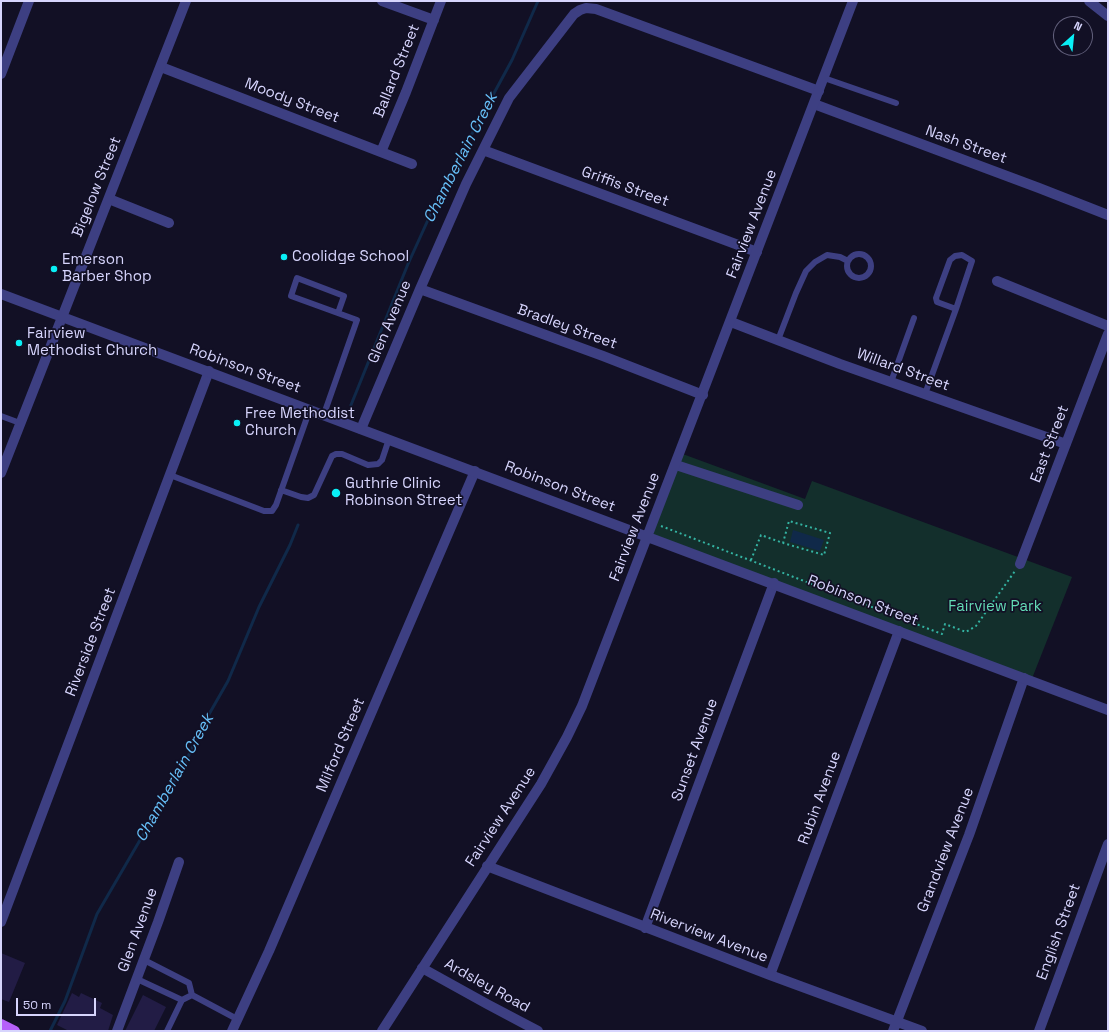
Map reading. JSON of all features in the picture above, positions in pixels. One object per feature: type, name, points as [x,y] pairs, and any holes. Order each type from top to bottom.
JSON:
[{"type":"main road","points":[[1,1024],[14,1031]]},
{"type":"street","points":[[1,74],[29,1]]},
{"type":"street","name":"Bigelow Street","points":[[1,473],[186,1]]},
{"type":"street","points":[[382,1],[434,20]]},
{"type":"street","name":"Ballard Street","points":[[381,152],[441,1]]},
{"type":"street","name":"Fairview Avenue","points":[[382,1031],[541,784],[582,706],[731,322],[853,1]]},
{"type":"street","points":[[1089,1],[1108,16]]},
{"type":"street","name":"Glen Avenue","points":[[361,428],[420,289],[482,150],[509,98],[574,14],[586,8],[596,9],[819,91]]},
{"type":"street","name":"Moody Street","points":[[161,67],[412,164]]},
{"type":"street","name":"Nash Street","points":[[814,104],[1108,215]]},
{"type":"street","name":"Griffis Street","points":[[482,150],[757,252]]},
{"type":"street","points":[[109,199],[169,223]]},
{"type":"street","points":[[997,282],[1108,326]]},
{"type":"street","name":"Bradley Street","points":[[420,289],[703,394]]},
{"type":"street","name":"Robinson Street","points":[[1,294],[774,583],[1108,710]]},
{"type":"street","name":"Willard Street","points":[[731,322],[891,382],[1066,444]]},
{"type":"street","name":"East Street","points":[[1020,564],[1108,334]]},
{"type":"street","name":"Riverside Street","points":[[1,922],[209,371]]},
{"type":"street","points":[[676,465],[798,505]]},
{"type":"street","name":"Milford Street","points":[[232,1031],[269,951],[475,471]]},
{"type":"street","name":"Sunset Avenue","points":[[645,928],[774,583]]},
{"type":"street","name":"Rubin Avenue","points":[[770,976],[898,631]]},
{"type":"street","name":"Grandview Avenue","points":[[895,1026],[969,835],[1024,678]]},
{"type":"street","name":"English Street","points":[[1039,1031],[1108,844]]},
{"type":"street","name":"Glen Avenue","points":[[117,1031],[179,862]]},
{"type":"street","name":"Riverview Avenue","points":[[487,866],[645,928],[659,932],[895,1026],[922,1031]]},
{"type":"street","name":"Ardsley Road","points":[[422,968],[538,1031]]},
{"type":"lane","points":[[824,78],[896,104]]},
{"type":"lane","points":[[862,254],[869,258],[872,266],[871,270],[866,276],[858,278],[855,277],[851,275],[847,269],[848,261],[854,255],[862,254]]},
{"type":"lane","points":[[778,340],[806,271],[815,262],[827,255],[840,257],[848,261]]},
{"type":"lane","points":[[924,394],[956,309],[972,261],[962,255],[955,256],[950,260],[936,298],[937,302],[956,309]]},
{"type":"lane","points":[[324,414],[357,320],[291,296],[296,278],[344,296],[338,313]]},
{"type":"lane","points":[[891,382],[914,318]]},
{"type":"lane","points":[[170,476],[264,511],[272,511],[276,505],[310,409]]},
{"type":"lane","points":[[1,416],[20,423]]},
{"type":"lane","points":[[281,490],[301,498],[314,496],[332,456],[342,454],[368,465],[378,464],[382,460],[389,439]]},
{"type":"lane","points":[[144,960],[189,983],[192,995],[237,1020]]},
{"type":"lane","points":[[137,979],[182,1000]]},
{"type":"lane","points":[[167,1031],[182,1000],[192,995]]},
{"type":"path","points":[[750,560],[761,535],[783,543],[824,555],[830,534],[789,521],[783,543]]},
{"type":"path","points":[[653,523],[942,634],[945,624],[966,632],[976,626],[1020,564]]},
{"type":"green space","name":"Fairview Park","points":[[680,453],[805,499],[812,481],[1072,577],[1031,681],[648,536]]},
{"type":"water","points":[[793,530],[824,540],[820,551],[790,542]]},
{"type":"building","points":[[1,953],[25,963],[9,1002],[1,999]]},
{"type":"building","points":[[72,993],[79,997],[81,993],[102,1003],[100,1008],[113,1015],[108,1031],[69,1031],[57,1025]]},
{"type":"building","points":[[143,995],[166,1007],[154,1031],[125,1031]]},
{"type":"waterway","name":"Chamberlain Creek","points":[[351,405],[408,264],[442,189],[512,60],[538,1]]},
{"type":"waterway","name":"Chamberlain Creek","points":[[50,1031],[65,1001],[97,914],[186,761],[204,723],[228,681],[259,607],[290,545],[298,525]]},
{"type":"place","name":"Coolidge School","points":[[284,257]]},
{"type":"place","name":"Emerson Barber Shop","points":[[54,269]]},
{"type":"place","name":"Fairview Methodist Church","points":[[19,343]]},
{"type":"place","name":"Free Methodist Church","points":[[237,423]]},
{"type":"place","name":"Guthrie Clinic Robinson Street","points":[[336,493]]}]
